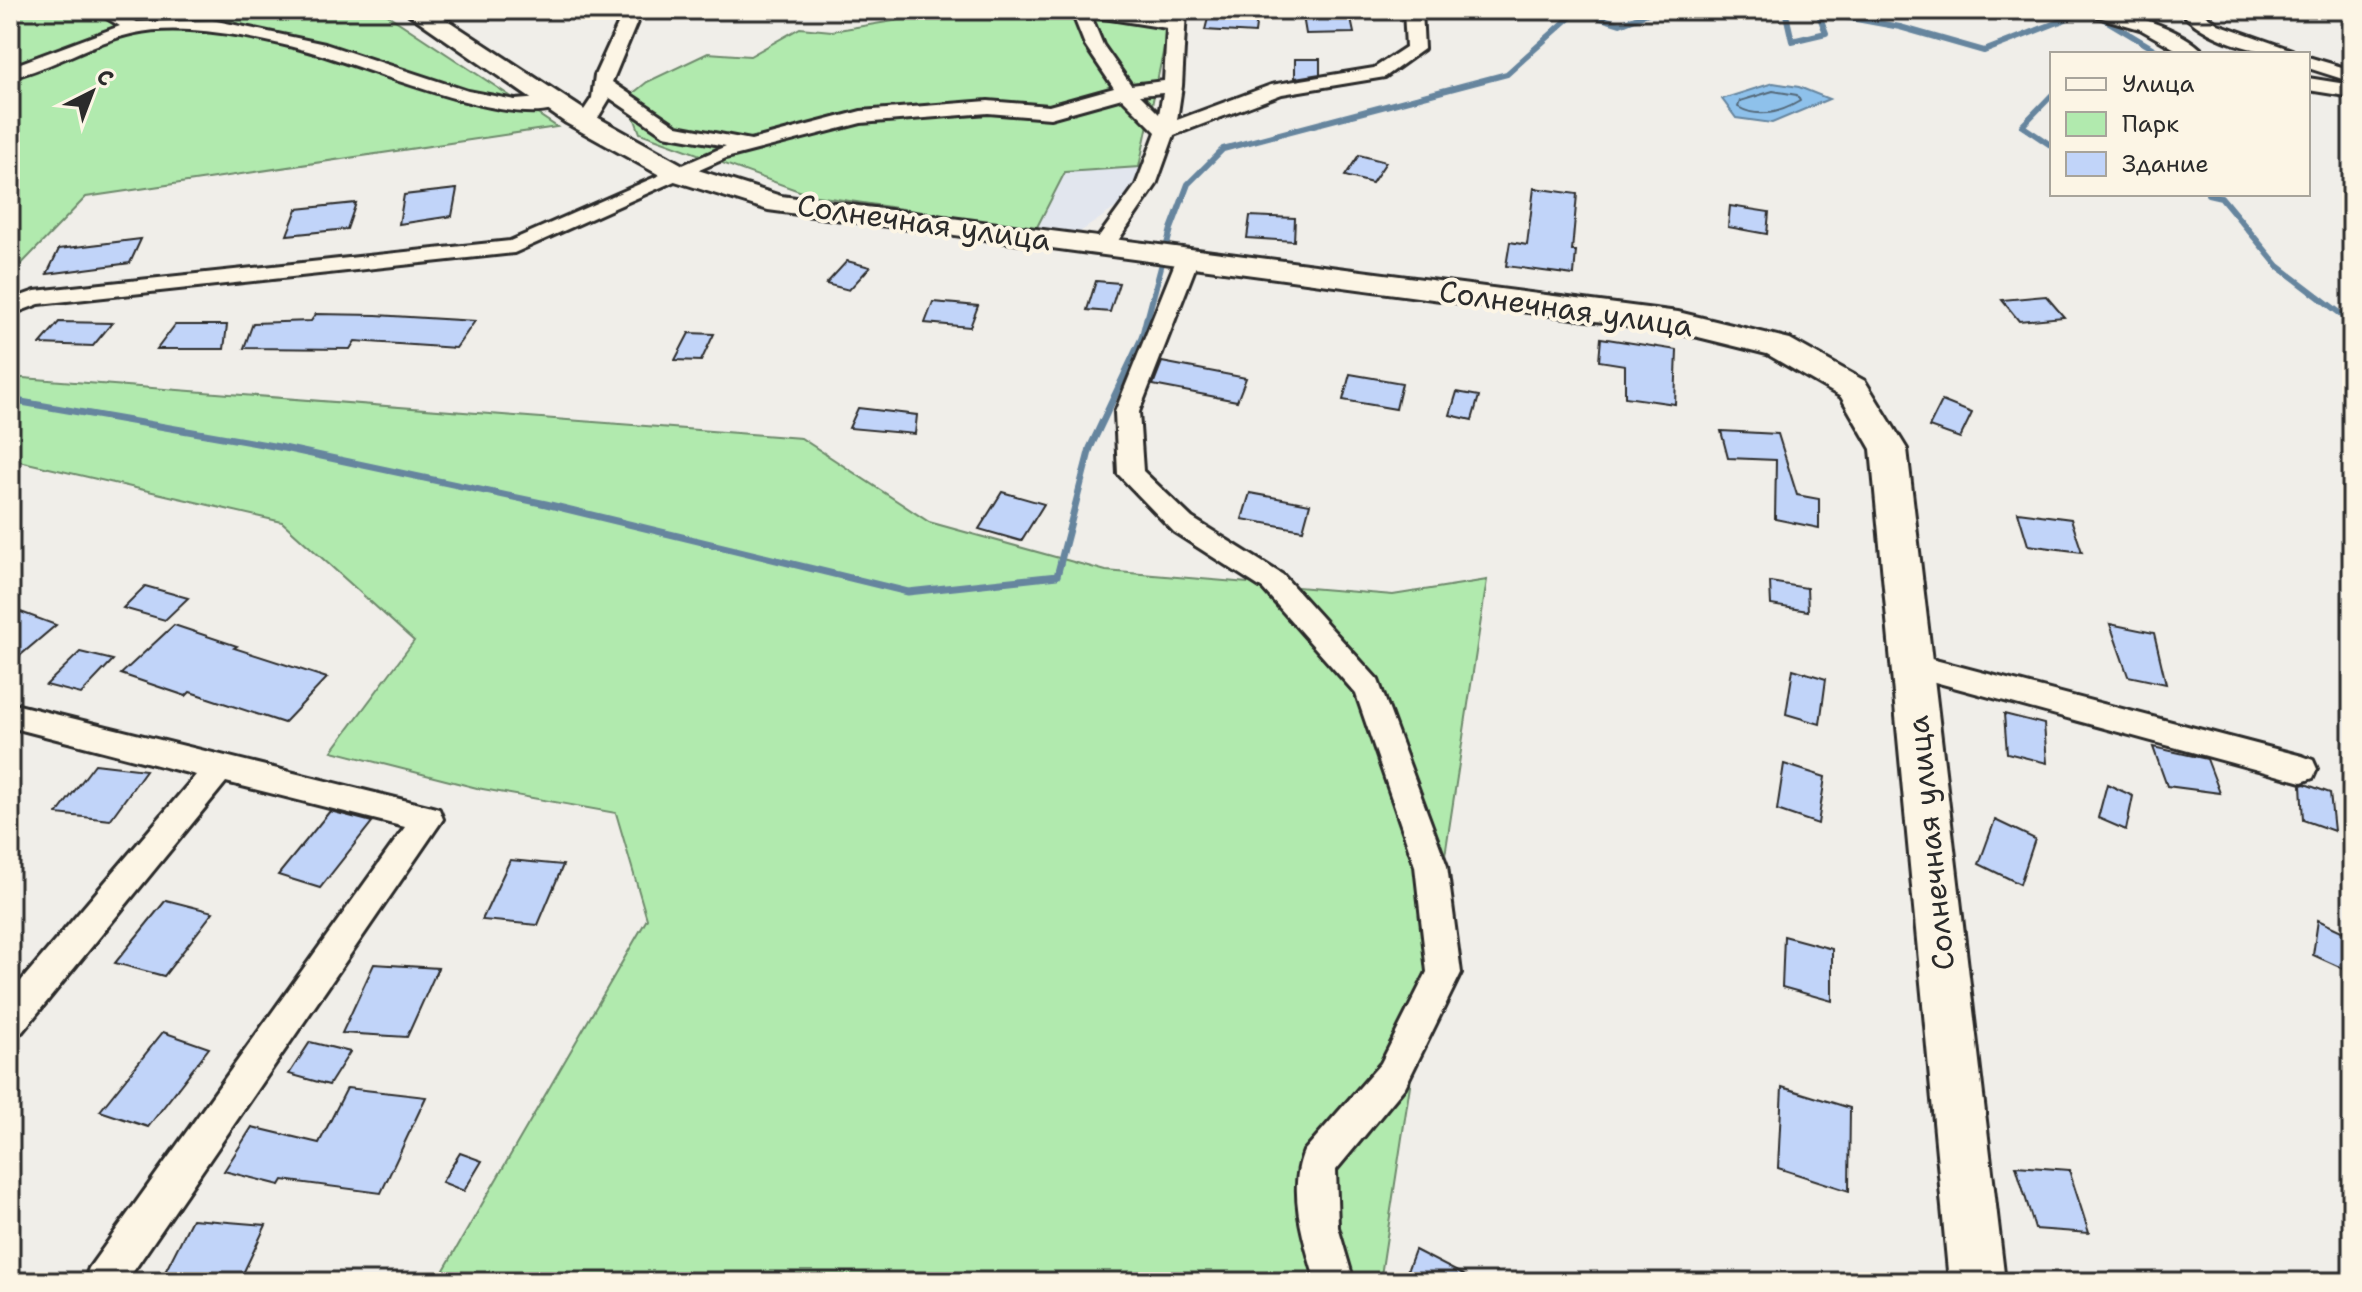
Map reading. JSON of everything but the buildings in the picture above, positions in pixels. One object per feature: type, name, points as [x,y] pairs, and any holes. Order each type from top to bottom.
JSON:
[{"type":"street","points":[[102,10],[144,27],[212,25],[319,48],[464,96],[515,106],[555,103]]},
{"type":"street","points":[[10,73],[144,27],[168,10]]},
{"type":"street","name":"Солнечная улица","points":[[415,10],[555,103],[675,172],[778,204],[1678,322],[1778,346],[1853,389],[1889,449],[1977,1282]]},
{"type":"street","points":[[583,10],[635,16],[603,84],[601,98],[586,122]]},
{"type":"street","points":[[1080,10],[1086,31],[1124,91],[1166,131]]},
{"type":"street","points":[[1088,10],[1175,17],[1173,86],[1166,131],[1146,185],[1103,246]]},
{"type":"street","points":[[1166,131],[1278,89],[1379,73],[1415,49],[1413,10]]},
{"type":"street","points":[[2094,10],[2146,25],[2193,52]]},
{"type":"street","points":[[2188,10],[2212,28],[2280,52]]},
{"type":"street","points":[[2310,63],[2352,76]]},
{"type":"street","points":[[603,84],[671,131],[752,145]]},
{"type":"street","points":[[2310,84],[2352,91]]},
{"type":"street","points":[[10,308],[35,298],[514,247],[675,172],[752,145],[861,117],[988,107],[1050,112],[1124,91],[1173,86]]},
{"type":"street","points":[[1188,258],[1127,412],[1131,474],[1183,525],[1273,582],[1368,688],[1431,866],[1444,973],[1393,1075],[1317,1164],[1319,1227],[1335,1282]]},
{"type":"street","points":[[1912,665],[2302,769]]},
{"type":"street","points":[[10,715],[428,819],[103,1282]]},
{"type":"street","points":[[10,1020],[220,768]]},
{"type":"shaded area","points":[[1139,167],[1143,189],[1080,232],[1036,229],[1065,172]]},
{"type":"green space","points":[[10,10],[380,10],[557,127],[86,197],[10,276]]},
{"type":"green space","points":[[961,10],[1172,10],[1139,167],[1065,172],[1036,229],[810,195],[640,133],[627,98],[647,82],[708,53],[750,56],[800,28],[832,31]]},
{"type":"green space","points":[[10,377],[801,438],[929,522],[1106,571],[1393,595],[1487,580],[1380,1282],[437,1282],[647,919],[616,813],[477,788],[332,751],[414,641],[282,522],[10,459]]},
{"type":"water","points":[[1773,83],[1799,87],[1829,99],[1772,123],[1736,118],[1722,99]]},
{"type":"waterway","points":[[1575,10],[1620,24],[1655,10]]},
{"type":"waterway","points":[[1785,10],[1792,41],[1826,33],[1818,12],[1900,27],[1984,51],[2089,10],[2159,52]]},
{"type":"waterway","points":[[1147,320],[1171,229],[1188,184],[1223,149],[1507,74],[1577,11]]},
{"type":"waterway","points":[[2050,97],[2022,126],[2050,145]]},
{"type":"waterway","points":[[2217,196],[2221,197],[2278,266],[2349,320]]},
{"type":"waterway","points":[[10,400],[279,447],[546,504],[908,592],[1057,576],[1090,448],[1142,338],[1147,318]]},
{"type":"waterway","points":[[2346,318],[2352,323]]}]
